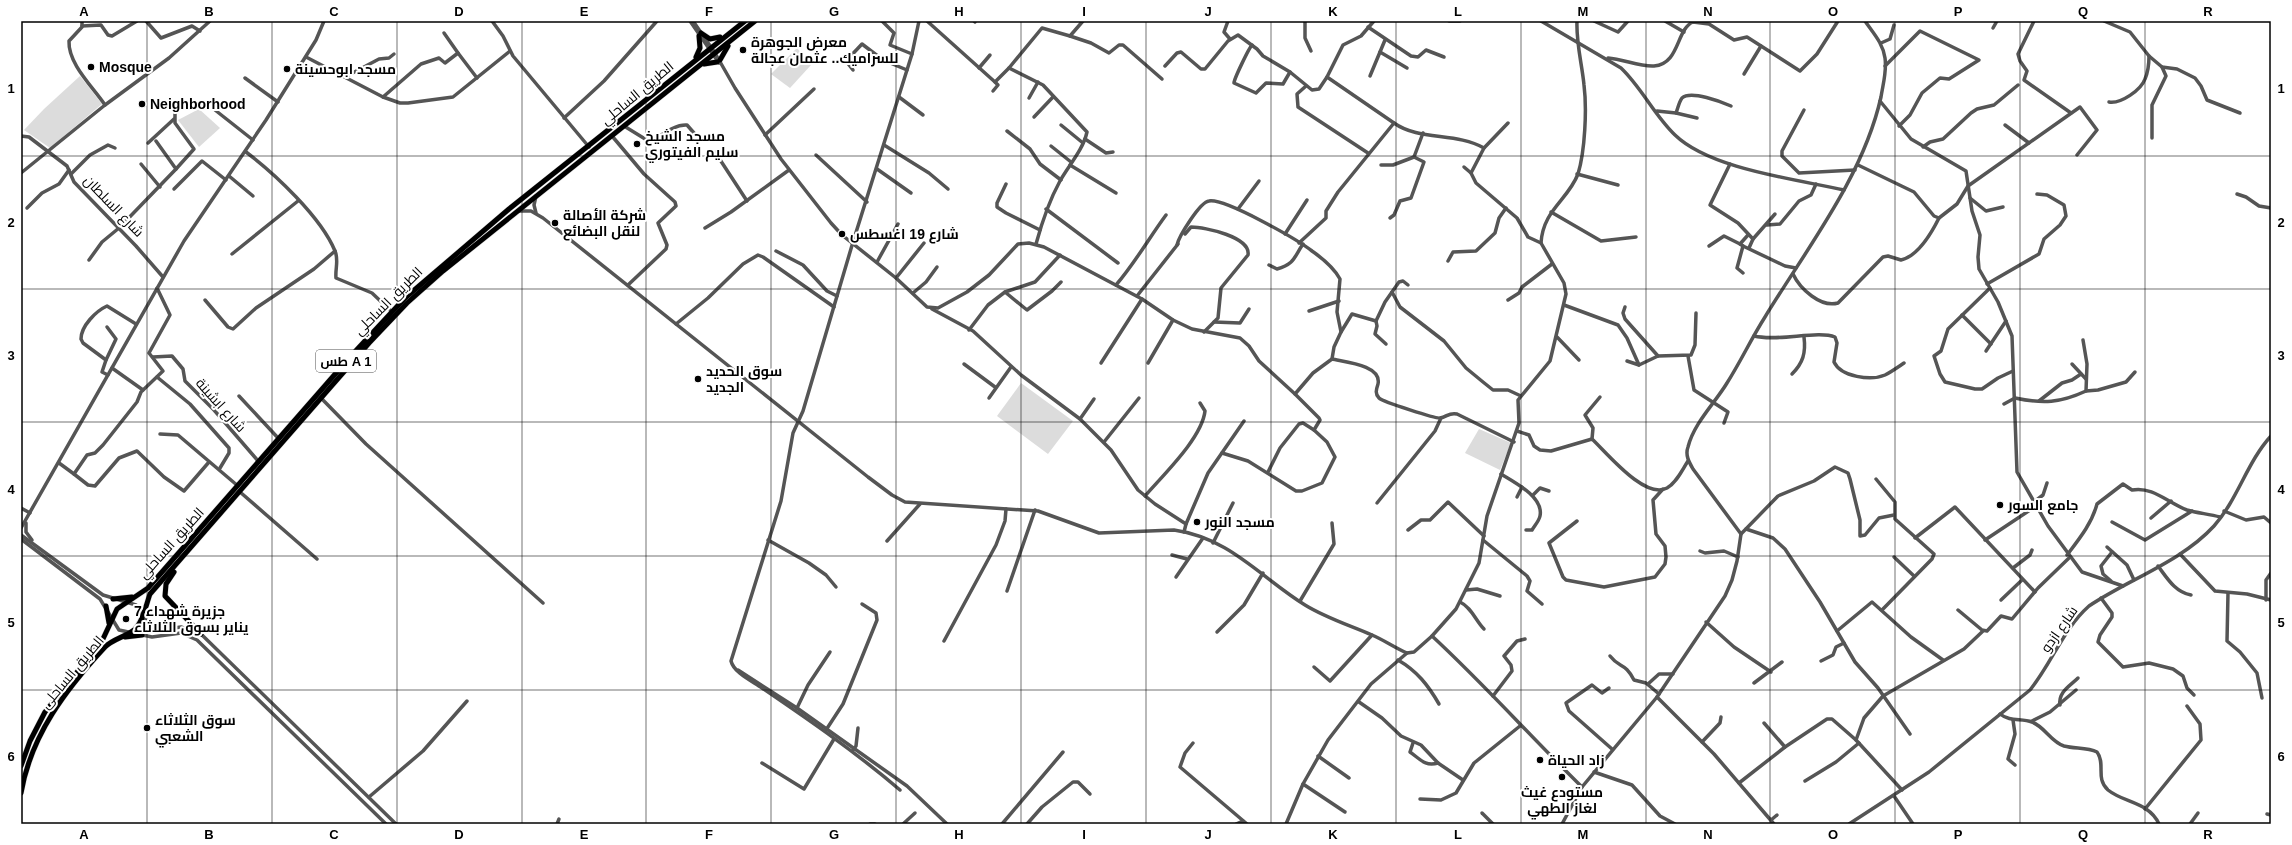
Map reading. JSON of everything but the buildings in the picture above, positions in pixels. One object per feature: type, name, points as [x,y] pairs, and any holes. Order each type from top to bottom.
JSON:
[{"type":"highway","name":"الطريق الساحلي","points":[[240,492],[374,338],[407,303],[441,272],[536,196],[567,169],[589,147],[693,60],[745,21]]},
{"type":"highway","name":"الطريق الساحلي","points":[[21,766],[22,756],[45,712],[102,641],[117,609],[126,602],[139,596],[148,588],[392,312],[442,265],[612,136],[755,21]]},
{"type":"highway","points":[[693,60],[700,48],[700,34],[710,39],[725,36]]},
{"type":"highway","points":[[701,65],[719,61],[732,40]]},
{"type":"highway","points":[[131,632],[139,624],[150,594],[240,492]]},
{"type":"highway","points":[[183,556],[166,584],[165,594],[168,601],[201,634]]},
{"type":"highway","points":[[113,599],[139,596]]},
{"type":"highway","points":[[106,606],[108,629]]},
{"type":"highway","name":"الطريق الساحلى","points":[[21,793],[30,759],[45,724],[75,682],[107,646],[116,639],[131,632]]},
{"type":"highway","points":[[116,639],[142,635]]},
{"type":"street","points":[[82,21],[82,26]]},
{"type":"street","points":[[105,105],[75,62],[70,52],[70,38],[82,26],[101,25],[108,35],[112,36],[137,21]]},
{"type":"street","points":[[146,21],[162,38],[192,26],[200,31]]},
{"type":"street","points":[[21,173],[105,105],[169,58],[210,21]]},
{"type":"street","points":[[21,528],[184,241],[246,152],[278,102],[306,57],[324,21]]},
{"type":"street","points":[[492,21],[503,36],[510,51],[589,147]]},
{"type":"street","points":[[564,118],[604,81],[657,21]]},
{"type":"street","points":[[690,21],[719,61],[765,135],[789,170],[842,235],[878,262],[927,307],[969,330],[984,341],[1012,367],[1080,419],[1104,442],[1120,462],[1131,482],[1145,496],[1186,524]]},
{"type":"street","points":[[693,21],[700,34]]},
{"type":"street","points":[[882,21],[894,33],[890,45],[912,54]]},
{"type":"street","points":[[919,21],[912,54],[867,202],[853,242],[803,411],[790,442],[781,501],[731,658],[732,666],[796,708],[853,750],[912,790],[947,824]]},
{"type":"street","points":[[927,21],[998,85],[993,92]]},
{"type":"street","points":[[1070,36],[1083,21]]},
{"type":"street","points":[[1228,21],[1224,32],[1230,39]]},
{"type":"street","points":[[1304,21],[1305,38],[1312,51]]},
{"type":"street","points":[[1165,66],[1177,53],[1182,52],[1201,69],[1205,69],[1230,39],[1235,35],[1241,35],[1263,56],[1290,72],[1306,86],[1316,90],[1327,77],[1343,45],[1361,36],[1374,21]]},
{"type":"street","points":[[1449,21],[1460,21]]},
{"type":"street","points":[[1541,21],[1608,58],[1632,78],[1674,134],[1710,158],[1844,190]]},
{"type":"street","points":[[1541,243],[1545,224],[1551,212],[1578,174],[1586,101],[1578,42],[1577,21]]},
{"type":"street","points":[[1594,21],[1618,32],[1628,21]]},
{"type":"street","points":[[1665,21],[1684,32]]},
{"type":"street","points":[[1608,58],[1659,66],[1672,55],[1690,23],[1705,23],[1734,40],[1747,37],[1800,70],[1817,54],[1838,21]]},
{"type":"street","points":[[1741,534],[1688,461],[1687,448],[1691,438],[1793,274],[1858,164],[1872,129],[1880,101],[1885,66],[1881,43],[1865,21]]},
{"type":"street","points":[[1993,28],[1997,21]]},
{"type":"street","points":[[2034,21],[2018,54],[2027,71],[2024,80],[2071,113]]},
{"type":"street","points":[[2104,21],[2130,32],[2149,56],[2162,67],[2166,76],[2152,105],[2152,138]]},
{"type":"street","points":[[1881,43],[1890,38],[1894,25]]},
{"type":"street","points":[[1368,27],[1378,33],[1385,40],[1415,57],[1421,56],[1426,50],[1444,57]]},
{"type":"street","points":[[995,82],[1009,68],[1042,28],[1091,43],[1109,53],[1119,45],[1123,45],[1162,79]]},
{"type":"street","points":[[1885,66],[1903,50],[1920,31],[1979,60],[1948,79],[1940,78],[1925,90],[1910,115],[1899,126]]},
{"type":"street","points":[[444,33],[477,78]]},
{"type":"street","points":[[1370,76],[1385,40]]},
{"type":"street","points":[[853,70],[846,61],[862,44],[883,60],[907,70]]},
{"type":"street","points":[[1252,45],[1247,50],[1245,61],[1234,78],[1234,82],[1256,93],[1266,83],[1283,84],[1290,72]]},
{"type":"street","points":[[1744,74],[1761,46]]},
{"type":"street","points":[[306,57],[383,97],[400,103],[408,103],[453,96],[510,51]]},
{"type":"street","points":[[1380,52],[1407,68]]},
{"type":"street","points":[[383,97],[421,64],[438,58],[445,63],[458,53]]},
{"type":"street","points":[[345,76],[379,59],[389,58],[394,54]]},
{"type":"street","points":[[979,68],[990,56]]},
{"type":"street","points":[[2109,102],[2118,103],[2122,101],[2142,84],[2148,71],[2149,56]]},
{"type":"street","points":[[2162,67],[2177,69],[2195,78],[2201,86],[2207,100],[2240,113]]},
{"type":"street","points":[[1009,68],[1038,82],[1086,130],[1084,141],[1046,209],[1036,244]]},
{"type":"street","points":[[1327,77],[1404,129],[1438,137],[1463,138],[1484,148]]},
{"type":"street","points":[[245,78],[278,102]]},
{"type":"street","points":[[1029,98],[1038,82]]},
{"type":"street","points":[[1923,148],[1930,142],[1943,139],[1971,113],[1977,109],[1994,105],[2018,85]]},
{"type":"street","points":[[1306,86],[1297,94],[1298,107],[1368,153]]},
{"type":"street","points":[[765,135],[814,89]]},
{"type":"street","points":[[1676,113],[1681,100],[1688,96],[1708,97],[1732,106]]},
{"type":"street","points":[[899,97],[923,115]]},
{"type":"street","points":[[1034,117],[1053,97]]},
{"type":"street","points":[[1880,101],[1911,139],[1923,148],[1964,169],[1968,176],[1969,197],[1980,235],[1978,263],[2012,336],[2017,439],[2015,466],[2019,478],[2068,556],[2087,576],[2121,586]]},
{"type":"street","points":[[1793,274],[1813,296],[1822,302],[1831,305],[1838,303],[1883,257],[1888,256],[1901,260],[1912,255],[1931,235],[1939,218],[1957,204],[1968,186],[2078,108],[2082,108],[2097,128],[2096,134],[2077,155]]},
{"type":"street","points":[[215,110],[253,140]]},
{"type":"street","points":[[1804,110],[1782,152],[1782,156],[1799,173],[1855,170]]},
{"type":"street","points":[[148,143],[174,119],[175,111]]},
{"type":"street","points":[[1656,111],[1676,113],[1697,118]]},
{"type":"street","points":[[89,260],[102,242],[119,228],[160,187],[194,149],[174,119]]},
{"type":"street","points":[[1269,265],[1278,268],[1295,259],[1301,244],[1326,218],[1326,211],[1329,206],[1368,153],[1394,123]]},
{"type":"street","points":[[1471,173],[1484,148],[1508,123]]},
{"type":"street","points":[[624,126],[650,142],[669,130],[683,125],[688,125],[694,133]]},
{"type":"street","points":[[1062,125],[1084,141],[1106,153],[1113,152]]},
{"type":"street","points":[[2005,125],[2028,143]]},
{"type":"street","points":[[1006,131],[1030,149],[1040,164],[1061,180]]},
{"type":"street","points":[[1414,157],[1423,133]]},
{"type":"street","name":"شارع السلطان","points":[[21,136],[29,137],[49,151],[70,172],[77,184],[163,277]]},
{"type":"street","points":[[612,136],[644,174],[675,202],[676,206],[658,223],[659,229],[667,246],[666,249],[628,285]]},
{"type":"street","points":[[156,141],[176,169]]},
{"type":"street","points":[[27,208],[42,193],[59,184],[70,172],[90,155],[109,144],[115,148]]},
{"type":"street","points":[[884,146],[929,173],[948,189]]},
{"type":"street","points":[[1051,146],[1071,163],[1116,193]]},
{"type":"street","points":[[246,152],[277,177],[323,230],[335,251],[336,278],[372,293],[392,312]]},
{"type":"street","points":[[715,152],[747,201]]},
{"type":"street","points":[[816,155],[867,202]]},
{"type":"street","points":[[1381,165],[1394,165],[1414,157],[1423,160],[1424,163],[1411,198],[1400,201],[1394,215],[1390,218]]},
{"type":"street","points":[[174,189],[202,161],[226,180]]},
{"type":"street","points":[[141,164],[160,187]]},
{"type":"street","points":[[1730,164],[1710,205],[1738,223],[1753,239]]},
{"type":"street","points":[[1858,164],[1914,192],[1934,216],[1939,218]]},
{"type":"street","points":[[1286,824],[1303,784],[1318,756],[1371,684],[1398,660],[1407,653],[1414,652],[1432,636],[1451,616],[1460,602],[1480,563],[1487,516],[1517,430],[1520,415],[1517,403],[1546,366],[1557,338],[1566,288],[1541,243],[1528,236],[1523,225],[1506,208],[1476,183],[1471,173],[1464,167]]},
{"type":"street","points":[[877,169],[911,193]]},
{"type":"street","points":[[705,228],[747,201],[789,170]]},
{"type":"street","points":[[1578,174],[1609,184],[1618,185]]},
{"type":"street","points":[[229,176],[253,196]]},
{"type":"street","points":[[1238,209],[1259,181]]},
{"type":"street","points":[[1006,184],[997,203],[997,207],[1040,230]]},
{"type":"street","points":[[1767,224],[1780,224],[1799,201],[1811,195],[1816,184]]},
{"type":"street","points":[[2013,372],[1998,378],[1980,390],[1948,383],[1942,379],[1934,357],[1941,350],[1948,329],[1988,286],[2039,254],[2044,239],[2060,225],[2066,216],[2064,205],[2047,195],[2037,194]]},
{"type":"street","points":[[2237,194],[2246,197],[2259,206],[2271,208]]},
{"type":"street","points":[[536,196],[534,205],[537,214]]},
{"type":"street","points":[[1969,197],[1975,204],[1986,211],[2002,207]]},
{"type":"street","points":[[1285,234],[1307,200]]},
{"type":"street","points":[[232,254],[298,201]]},
{"type":"street","points":[[1177,244],[1190,222],[1207,201],[1225,204],[1238,209],[1285,234],[1321,258],[1337,275],[1340,283],[1338,320],[1341,332]]},
{"type":"street","points":[[1448,261],[1453,252],[1476,251],[1495,233],[1499,218],[1506,208]]},
{"type":"street","points":[[1046,209],[1118,263]]},
{"type":"street","points":[[518,211],[529,211],[537,214],[892,496],[905,502],[920,504],[1034,510],[1099,534],[1174,530],[1184,532],[1203,538],[1240,556],[1300,602],[1334,620],[1372,635],[1407,653]]},
{"type":"street","points":[[1551,212],[1601,241],[1620,238],[1629,240],[1636,237]]},
{"type":"street","points":[[1116,285],[1166,214]]},
{"type":"street","points":[[1749,248],[1753,239],[1775,214]]},
{"type":"street","points":[[878,262],[898,224]]},
{"type":"street","points":[[1137,296],[1190,227],[1230,236],[1248,248],[1248,255],[1221,288],[1219,315],[1204,332]]},
{"type":"street","points":[[1743,273],[1737,268],[1742,245],[1748,235]]},
{"type":"street","points":[[1709,246],[1725,236],[1785,266],[1796,268]]},
{"type":"street","points":[[932,309],[943,306],[967,292],[989,275],[1018,244],[1024,242],[1036,244],[1060,255],[1137,296],[1173,320],[1204,332],[1234,337],[1244,341],[1259,361],[1320,419],[1314,430]]},
{"type":"street","points":[[896,278],[924,243]]},
{"type":"street","points":[[205,300],[228,327],[233,329],[256,308],[314,269],[335,251]]},
{"type":"street","points":[[776,251],[803,265],[827,291],[837,296]]},
{"type":"street","points":[[676,324],[704,302],[744,264],[758,255],[834,307]]},
{"type":"street","points":[[969,330],[988,305],[1005,292],[1035,282],[1060,255]]},
{"type":"street","points":[[1508,300],[1519,293],[1522,287],[1552,264]]},
{"type":"street","points":[[913,293],[926,282],[937,267]]},
{"type":"street","points":[[1386,344],[1375,335],[1377,326],[1376,321],[1399,282],[1403,281],[1408,285]]},
{"type":"street","points":[[1005,292],[1027,310],[1052,292],[1061,282]]},
{"type":"street","points":[[74,474],[87,455],[95,453],[103,445],[137,402],[143,390],[163,370],[149,351],[170,315],[157,288]]},
{"type":"street","points":[[1392,292],[1400,307],[1444,341],[1466,368],[1482,382],[1493,390],[1508,390],[1521,396]]},
{"type":"street","points":[[1101,363],[1142,299]]},
{"type":"street","points":[[1309,311],[1339,301]]},
{"type":"street","points":[[1564,305],[1618,325],[1627,338],[1639,365]]},
{"type":"street","points":[[106,360],[81,339],[82,333],[91,318],[105,307],[110,306],[136,324]]},
{"type":"street","points":[[1625,307],[1623,313],[1625,319],[1658,356]]},
{"type":"street","points":[[1214,322],[1240,323],[1249,309]]},
{"type":"street","points":[[1626,360],[1639,365],[1658,356],[1688,356],[1692,354],[1695,345],[1696,313]]},
{"type":"street","points":[[1295,394],[1313,373],[1332,359],[1334,347],[1352,314],[1376,321]]},
{"type":"street","points":[[1962,315],[1991,344]]},
{"type":"street","points":[[1148,363],[1173,320]]},
{"type":"street","points":[[1986,351],[2006,321]]},
{"type":"street","points":[[107,327],[116,339],[102,372],[108,375]]},
{"type":"street","points":[[1754,336],[1780,338],[1835,337],[1837,343],[1834,362],[1838,368],[1851,376],[1884,375],[1904,363]]},
{"type":"street","points":[[1792,374],[1802,363],[1805,346],[1804,337]]},
{"type":"street","points":[[1557,338],[1579,360]]},
{"type":"street","points":[[2083,340],[2088,364],[2086,391]]},
{"type":"street","name":"شارع ابشينة","points":[[153,357],[172,356],[183,369],[185,381],[214,410],[259,462]]},
{"type":"street","points":[[1688,356],[1694,390],[1714,402],[1728,413],[1724,423]]},
{"type":"street","points":[[1332,359],[1372,370],[1378,379],[1376,394],[1382,401],[1398,407],[1441,418]]},
{"type":"street","points":[[964,364],[995,387]]},
{"type":"street","points":[[2072,364],[2086,379]]},
{"type":"street","points":[[989,398],[995,387],[1012,367]]},
{"type":"street","points":[[112,368],[143,390]]},
{"type":"street","points":[[2004,404],[2015,398],[2038,402],[2061,402],[2086,391],[2098,390],[2126,382],[2135,372]]},
{"type":"street","points":[[2038,402],[2062,383],[2081,374]]},
{"type":"street","name":"شارع ابشينة","points":[[157,377],[190,404],[229,448],[230,453],[220,468]]},
{"type":"street","points":[[239,396],[279,439]]},
{"type":"street","points":[[1592,439],[1593,428],[1585,415],[1600,397]]},
{"type":"street","points":[[1104,442],[1138,398]]},
{"type":"street","points":[[322,399],[372,450],[543,603]]},
{"type":"street","points":[[1080,419],[1094,399]]},
{"type":"street","points":[[1145,496],[1195,435],[1205,414],[1204,408],[1200,403]]},
{"type":"street","points":[[1377,503],[1434,431],[1441,418],[1449,414],[1457,414],[1497,436],[1514,442]]},
{"type":"street","points":[[1184,532],[1208,473],[1244,421]]},
{"type":"street","points":[[1222,453],[1248,461],[1299,492],[1322,483],[1335,457],[1327,442],[1314,430],[1303,423],[1298,424],[1280,448],[1268,472]]},
{"type":"street","points":[[1517,430],[1529,435],[1534,446],[1546,452],[1592,439]]},
{"type":"street","points":[[160,434],[178,435],[209,462],[220,468],[238,486]]},
{"type":"street","name":"شارع ازدو","points":[[1849,824],[1929,772],[2030,690],[2078,616],[2101,598],[2180,554],[2199,540],[2220,518],[2262,446],[2271,436]]},
{"type":"street","points":[[1592,439],[1640,484],[1647,488],[1663,490]]},
{"type":"street","points":[[59,463],[88,485],[95,486],[119,458],[137,451],[164,477],[184,491],[209,462]]},
{"type":"street","points":[[1577,521],[1549,543],[1563,577],[1566,580],[1604,587],[1655,577],[1665,564],[1666,557],[1665,546],[1656,534],[1653,500],[1674,482],[1688,461]]},
{"type":"street","points":[[1562,824],[1582,787],[1658,695],[1725,596],[1732,580],[1738,557],[1741,534],[1778,496],[1814,481],[1835,467],[1848,473],[1860,520],[1860,536],[1865,535],[1879,518],[1894,515]]},
{"type":"street","points":[[1501,474],[1533,495],[1540,508],[1540,515],[1532,530],[1526,530]]},
{"type":"street","points":[[1876,479],[1895,502],[1895,519],[1934,554],[1932,559],[1882,610]]},
{"type":"street","points":[[1986,540],[2035,504],[2043,495],[2047,483]]},
{"type":"street","points":[[1805,781],[1836,762],[1857,742],[1864,718],[1883,696],[1942,660],[1964,649],[1983,631],[1990,629],[2001,616],[2012,618],[2068,556],[2088,529],[2088,523],[2096,512],[2097,504],[2123,484],[2130,489],[2149,491],[2192,511],[2220,518]]},
{"type":"street","points":[[1517,497],[1522,487]]},
{"type":"street","points":[[1533,495],[1540,488],[1549,491]]},
{"type":"street","points":[[240,492],[317,559]]},
{"type":"street","points":[[2151,518],[2171,501]]},
{"type":"street","points":[[1408,530],[1421,520],[1430,520],[1448,502],[1483,538],[1527,576],[1530,581],[1528,591],[1542,604]]},
{"type":"street","points":[[1213,543],[1233,503]]},
{"type":"street","points":[[887,541],[920,504]]},
{"type":"street","points":[[1915,538],[1955,507],[2022,580],[2035,592]]},
{"type":"street","points":[[21,508],[30,513]]},
{"type":"street","points":[[944,642],[996,545],[1005,521],[1006,509]]},
{"type":"street","points":[[1007,591],[1034,510]]},
{"type":"street","points":[[2112,522],[2145,540],[2192,511]]},
{"type":"street","points":[[2224,511],[2246,520],[2264,517],[2271,523]]},
{"type":"street","points":[[27,518],[25,530],[34,544]]},
{"type":"street","points":[[1300,602],[1334,544],[1332,523]]},
{"type":"street","points":[[1746,529],[1773,538],[1784,548],[1855,662],[1883,696],[1910,734]]},
{"type":"street","points":[[21,535],[103,595],[138,606],[142,616],[154,631],[181,627],[201,634],[396,824]]},
{"type":"street","points":[[1176,577],[1203,538]]},
{"type":"street","points":[[21,539],[100,599],[106,606],[119,630],[155,637],[178,633],[190,636],[197,640],[386,824]]},
{"type":"street","points":[[768,540],[784,547],[815,567],[836,587]]},
{"type":"street","points":[[21,543],[27,543]]},
{"type":"street","points":[[2107,547],[2127,565],[2134,580]]},
{"type":"street","points":[[2012,568],[2030,555],[2032,550]]},
{"type":"street","points":[[1700,551],[1705,553],[1724,551],[1738,557]]},
{"type":"street","points":[[2112,552],[2102,562],[2101,569],[2108,579],[2121,586]]},
{"type":"street","points":[[2180,554],[2200,574],[2212,589],[2219,593],[2247,594],[2266,600],[2271,600]]},
{"type":"street","points":[[1172,555],[1188,559]]},
{"type":"street","points":[[1894,557],[1914,576]]},
{"type":"street","points":[[2158,566],[2174,587],[2182,593],[2191,595]]},
{"type":"street","points":[[1217,632],[1244,605],[1263,573]]},
{"type":"street","points":[[2266,600],[2266,580],[2271,573]]},
{"type":"street","points":[[2001,600],[2022,580]]},
{"type":"street","points":[[1466,590],[1477,589],[1500,596]]},
{"type":"street","points":[[2228,593],[2227,641],[2240,652],[2257,673],[2262,698]]},
{"type":"street","points":[[2101,598],[2110,609],[2112,617],[2100,635],[2098,642],[2115,661],[2125,668],[2149,663],[2174,669],[2183,676],[2187,688],[2194,695]]},
{"type":"street","points":[[1460,602],[1468,607],[1484,630]]},
{"type":"street","points":[[1837,631],[1870,603],[1874,603],[1911,637],[1942,660]]},
{"type":"street","points":[[826,730],[843,704],[877,620],[876,613],[862,604]]},
{"type":"street","points":[[1958,610],[1983,631]]},
{"type":"street","points":[[1706,622],[1734,647],[1771,672]]},
{"type":"street","points":[[1314,667],[1330,681],[1372,635]]},
{"type":"street","points":[[1432,636],[1582,787]]},
{"type":"street","points":[[1493,696],[1512,671],[1511,665],[1504,656],[1517,641],[1525,639]]},
{"type":"street","points":[[1821,661],[1833,655],[1835,649],[1844,643]]},
{"type":"street","points":[[796,708],[808,685],[830,652]]},
{"type":"street","points":[[1610,656],[1615,662],[1627,668],[1634,680],[1642,681],[1648,684],[1739,783],[1774,824]]},
{"type":"street","points":[[1398,660],[1415,671],[1429,688],[1438,704]]},
{"type":"street","points":[[1754,683],[1771,672],[1782,662]]},
{"type":"street","points":[[738,670],[834,739],[900,790]]},
{"type":"street","points":[[1648,684],[1659,674],[1673,674]]},
{"type":"street","points":[[2060,705],[2059,699],[2063,692],[2078,678]]},
{"type":"street","points":[[1609,688],[1602,693],[1592,685],[1566,704],[1569,711],[1612,749]]},
{"type":"street","points":[[2032,721],[2060,705],[2076,690]]},
{"type":"street","points":[[369,797],[423,751],[467,701]]},
{"type":"street","points":[[1359,702],[1382,718],[1401,736],[1413,743],[1421,745],[1438,762],[1463,780]]},
{"type":"street","points":[[2146,809],[2201,740],[2200,724],[2186,706]]},
{"type":"street","points":[[2000,714],[2013,720],[2032,721],[2055,741],[2064,746],[2097,752],[2101,760],[2100,775],[2104,785],[2109,790],[2146,809],[2154,815],[2158,824]]},
{"type":"street","points":[[1702,742],[1720,722],[1721,717]]},
{"type":"street","points":[[1739,783],[1785,747],[1829,718],[1857,742],[1902,790]]},
{"type":"street","points":[[2013,720],[2015,734],[2008,759],[2015,765]]},
{"type":"street","points":[[1764,723],[1785,747]]},
{"type":"street","points":[[1420,799],[1443,800],[1456,793],[1474,763],[1520,726]]},
{"type":"street","points":[[853,750],[856,746],[858,728]]},
{"type":"street","points":[[762,763],[804,789],[834,739]]},
{"type":"street","points":[[1193,743],[1185,753],[1180,767],[1245,823]]},
{"type":"street","points":[[1413,743],[1410,752],[1424,763],[1430,765],[1438,762]]},
{"type":"street","points":[[1002,824],[1063,752]]},
{"type":"street","points":[[1318,756],[1350,778]]},
{"type":"street","points":[[1594,772],[1632,784],[1660,816],[1675,824]]},
{"type":"street","points":[[1027,824],[1042,807],[1073,782],[1078,782],[1090,794]]},
{"type":"street","points":[[1303,784],[1345,812]]},
{"type":"street","points":[[1894,796],[1913,824]]},
{"type":"street","points":[[903,824],[915,813]]},
{"type":"street","points":[[1482,813],[1493,824]]},
{"type":"street","points":[[2190,824],[2198,813]]},
{"type":"street","points":[[1771,820],[1777,815]]},
{"type":"street","points":[[557,824],[560,819]]},
{"type":"street","points":[[1236,824],[1245,823]]},
{"type":"street","points":[[870,824],[875,824]]},
{"type":"shaded area","points":[[797,48],[811,65],[790,88],[771,74]]},
{"type":"shaded area","points":[[80,76],[102,104],[50,148],[24,130],[44,109]]},
{"type":"shaded area","points":[[199,109],[220,128],[199,147],[178,120]]},
{"type":"shaded area","points":[[1021,383],[1073,421],[1048,454],[997,416]]},
{"type":"shaded area","points":[[1479,429],[1511,443],[1500,470],[1465,453]]},
{"type":"place","name":"معرض الجوهرة للسراميك.. عثمان عجالة","points":[[743,50]]},
{"type":"place","name":"Mosque","points":[[91,67]]},
{"type":"place","name":"مسجد ابوحسينة","points":[[287,69]]},
{"type":"place","name":"Neighborhood","points":[[142,104]]},
{"type":"place","name":"مسجد الشيخ سليم الفيتوري","points":[[637,144]]},
{"type":"place","name":"شركة الأصالة لنقل البضائع","points":[[555,223]]},
{"type":"place","name":"شارع 19 اغسطس","points":[[842,234]]},
{"type":"place","name":"سوق الحديد الجديد","points":[[698,379]]},
{"type":"place","name":"جامع السور","points":[[2000,505]]},
{"type":"place","name":"مسجد النور","points":[[1197,522]]},
{"type":"place","name":"جزيرة شهداء 7 يناير بسوق الثلاثاء","points":[[126,619]]},
{"type":"place","name":"سوق الثلاثاء الشعبي","points":[[147,728]]},
{"type":"place","name":"زاد الحياة","points":[[1540,760]]},
{"type":"place","name":"مستودع غيث لغاز الطهي","points":[[1562,777]]}]
